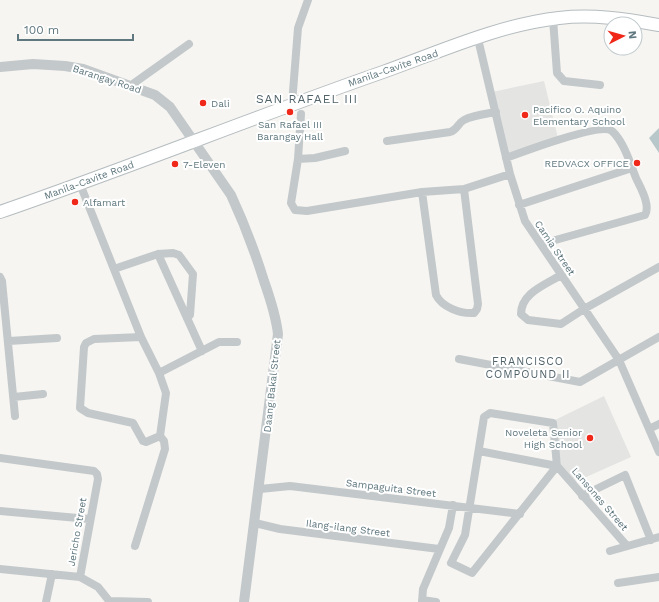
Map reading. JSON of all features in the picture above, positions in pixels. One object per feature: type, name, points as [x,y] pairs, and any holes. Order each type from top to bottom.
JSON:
[{"type":"main road","name":"Manila-Cavite Road","points":[[0,212],[80,184],[192,140],[518,26],[553,19],[605,16],[659,24]]},
{"type":"street","points":[[299,103],[298,28],[308,0]]},
{"type":"street","points":[[553,19],[557,73],[564,81],[600,85]]},
{"type":"street","name":"Camia Street","points":[[478,39],[510,174],[524,221],[619,360],[659,452]]},
{"type":"street","points":[[130,86],[189,44]]},
{"type":"street","name":"Barangay Road","points":[[0,67],[33,64],[65,66],[83,69],[130,86],[162,99],[170,107],[192,140]]},
{"type":"street","points":[[387,141],[450,132],[466,119],[496,112]]},
{"type":"street","points":[[301,114],[298,159],[292,203],[295,210],[307,211],[422,192],[464,189],[510,174]]},
{"type":"street","points":[[506,158],[559,140],[606,128],[611,130],[619,140],[632,168],[647,207],[645,215],[541,244]]},
{"type":"street","name":"Daang Bakal Street","points":[[192,140],[231,195],[239,211],[272,304],[277,328],[260,489],[244,602]]},
{"type":"street","points":[[298,159],[315,158],[344,151]]},
{"type":"street","points":[[519,205],[632,168]]},
{"type":"street","points":[[80,184],[141,337],[159,373],[166,393],[160,436],[164,441],[165,449],[135,546]]},
{"type":"street","points":[[422,192],[436,295],[440,302],[461,313],[474,313],[478,304],[464,189]]},
{"type":"street","points":[[114,269],[158,254],[173,253],[179,255],[191,269],[193,274],[192,309],[187,318]]},
{"type":"street","points":[[158,254],[202,351]]},
{"type":"street","points":[[561,275],[528,296],[521,305],[521,314],[528,320],[562,324],[584,309],[659,267]]},
{"type":"street","points":[[0,278],[2,281],[9,341],[15,416]]},
{"type":"street","points":[[141,337],[94,339],[86,343],[84,347],[80,408],[88,413],[133,423],[143,440],[146,442],[160,436]]},
{"type":"street","points":[[459,359],[580,382],[659,337]]},
{"type":"street","points":[[9,341],[57,338]]},
{"type":"street","points":[[159,373],[219,342],[237,342]]},
{"type":"street","points":[[14,396],[43,394]]},
{"type":"street","points":[[490,412],[553,423],[557,466],[472,572],[452,563],[465,535],[479,451],[484,417],[490,412]]},
{"type":"street","points":[[649,429],[659,424]]},
{"type":"street","points":[[479,451],[557,466]]},
{"type":"street","name":"Jericho Street","points":[[0,458],[94,471],[97,474],[98,479],[89,519],[80,577],[98,587],[111,602]]},
{"type":"street","name":"Lansones Street","points":[[557,466],[627,546]]},
{"type":"street","points":[[582,496],[625,475],[655,538],[610,551]]},
{"type":"street","name":"Sampaguita Street","points":[[260,489],[290,486],[520,514]]},
{"type":"street","points":[[436,602],[422,601],[423,589],[449,528],[452,505]]},
{"type":"street","points":[[0,511],[89,519]]},
{"type":"street","name":"Ilang-ilang Street","points":[[255,523],[280,529],[439,549]]},
{"type":"street","points":[[0,569],[80,577]]},
{"type":"street","points":[[46,602],[52,574]]},
{"type":"street","points":[[618,583],[659,577]]},
{"type":"street","points":[[111,602],[148,602]]},
{"type":"shaded area","name":"Pacifico O. Aquino Elementary School","points":[[544,81],[558,138],[508,155],[492,92]]},
{"type":"shaded area","points":[[659,128],[659,153],[649,138]]},
{"type":"shaded area","name":"Noveleta Senior High School","points":[[604,396],[631,457],[575,482],[561,465],[555,420]]},
{"type":"place","name":"Dali","points":[[203,103]]},
{"type":"place","name":"San Rafael III Barangay Hall","points":[[290,112]]},
{"type":"place","name":"Pacifico O. Aquino Elementary School","points":[[525,115]]},
{"type":"place","name":"REDVACX OFFICE","points":[[637,163]]},
{"type":"place","name":"7-Eleven","points":[[175,164]]},
{"type":"place","name":"Alfamart","points":[[75,202]]},
{"type":"place","name":"Noveleta Senior High School","points":[[590,438]]},
{"type":"district","name":"SAN RAFAEL III","points":[[307,99]]},
{"type":"district","name":"FRANCISCO COMPOUND II","points":[[528,367]]}]
